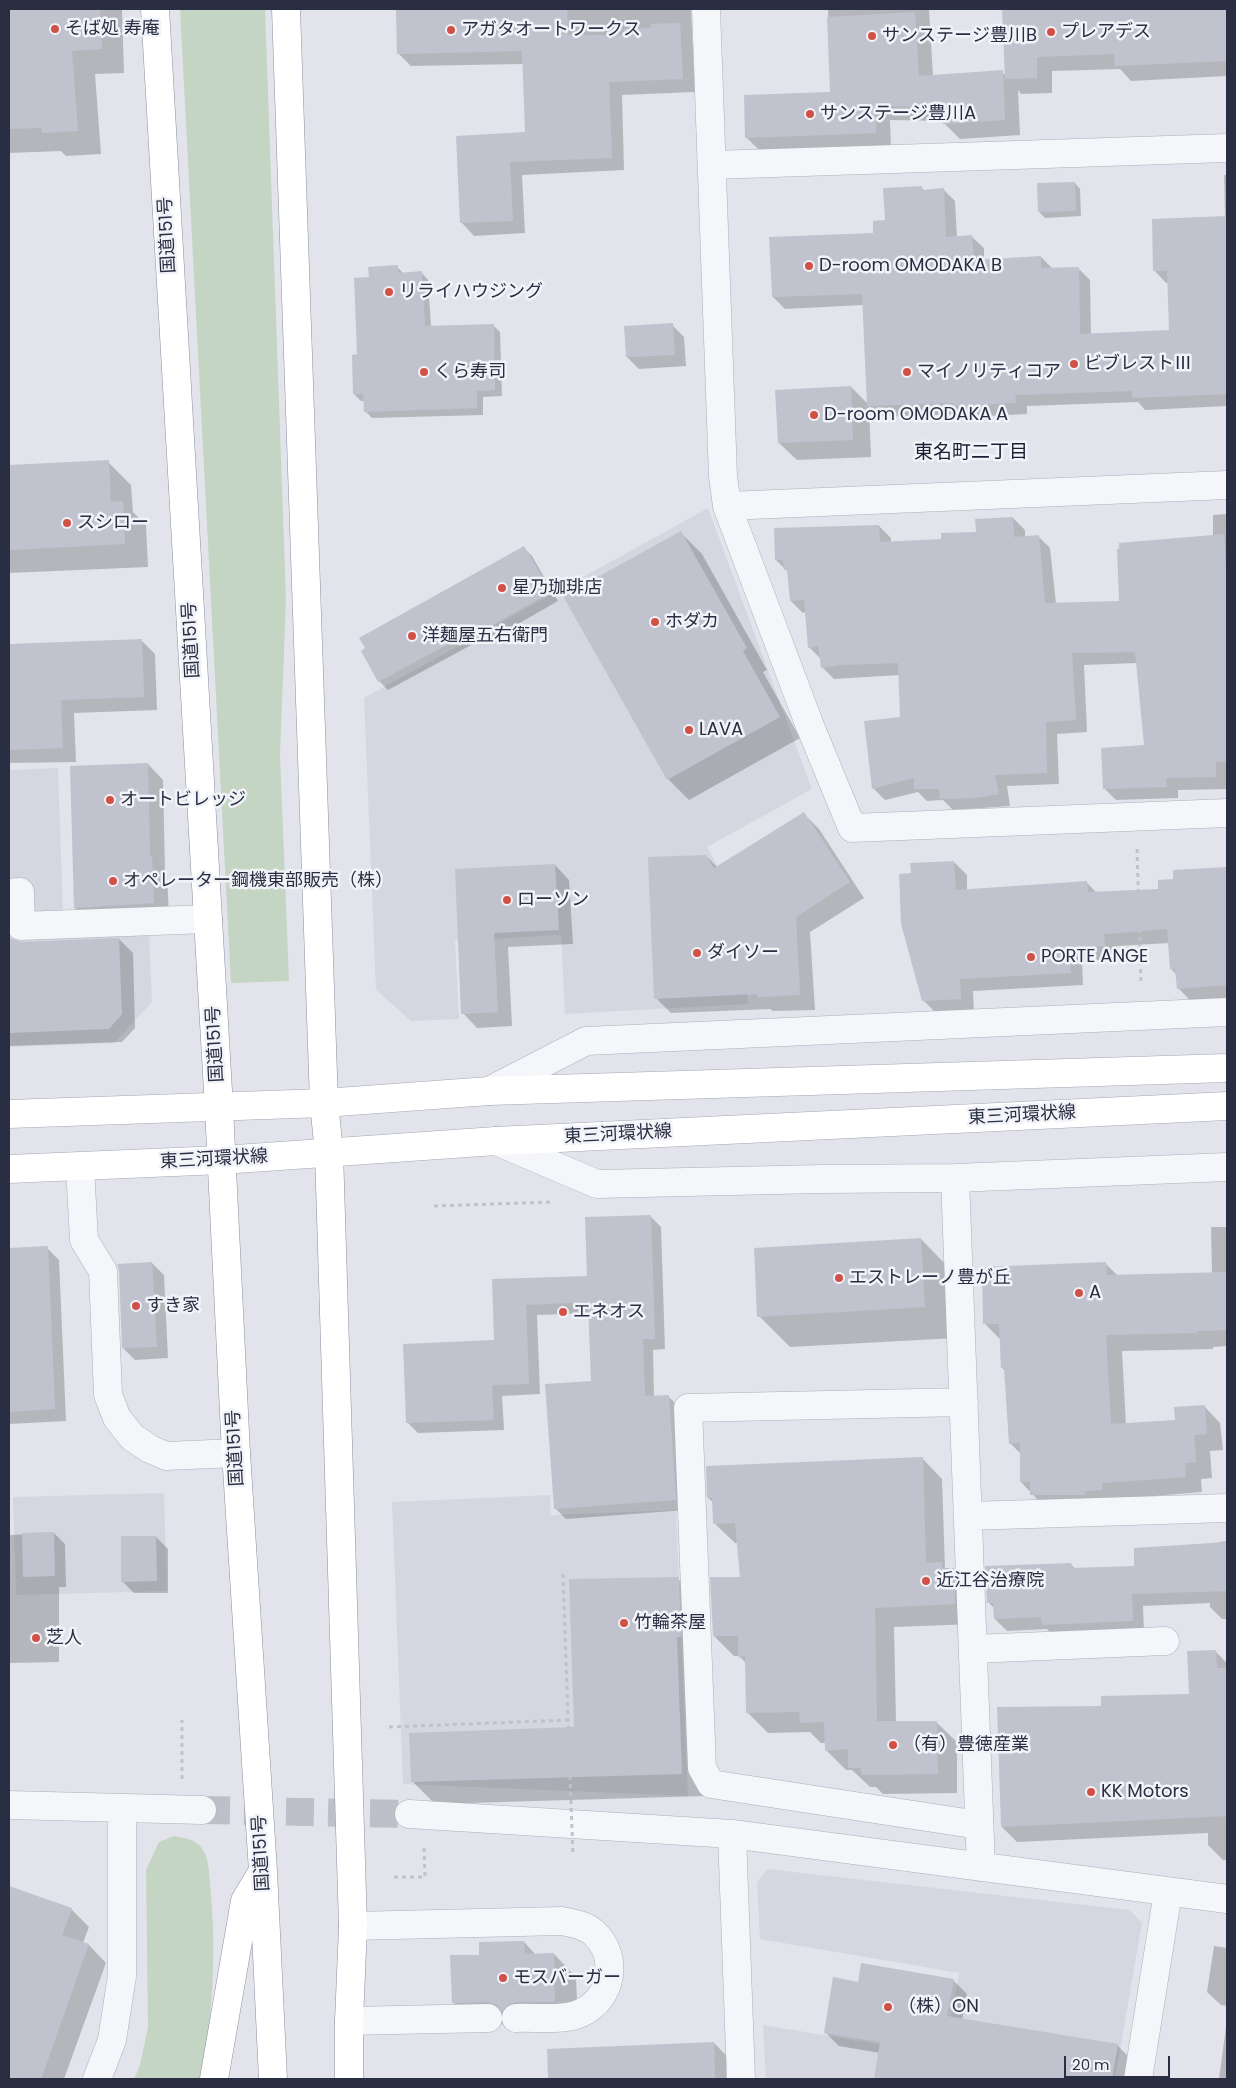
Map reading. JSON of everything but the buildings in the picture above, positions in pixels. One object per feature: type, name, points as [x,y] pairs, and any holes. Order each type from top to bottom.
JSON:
[{"type":"main road","name":"国道151号","points":[[155,9],[222,1160],[236,1453],[263,1871],[273,2079]]},
{"type":"main road","points":[[286,9],[324,1103],[329,1152],[353,1926],[349,2021],[349,2079]]},
{"type":"main road","points":[[9,1114],[324,1103],[489,1091],[1227,1068]]},
{"type":"main road","name":"東三河環状線","points":[[9,1169],[222,1160],[496,1141],[1227,1106]]},
{"type":"main road","points":[[214,2079],[245,1901],[263,1871]]},
{"type":"main road","points":[[349,2021],[353,2079]]},
{"type":"street","points":[[706,9],[723,476],[727,506],[810,726],[852,828],[1227,813]]},
{"type":"street","points":[[712,165],[1227,148]]},
{"type":"street","points":[[727,506],[1227,485]]},
{"type":"street","points":[[9,893],[20,892],[21,926],[208,919]]},
{"type":"street","points":[[489,1091],[586,1041],[1227,1012]]},
{"type":"street","points":[[496,1141],[597,1184],[955,1178],[1227,1167]]},
{"type":"street","points":[[80,1167],[84,1240],[103,1271],[108,1395],[118,1418],[132,1437],[150,1449],[166,1456],[236,1453]]},
{"type":"street","points":[[955,1178],[981,1867]]},
{"type":"street","points":[[964,1402],[688,1408],[702,1768],[711,1784],[979,1825]]},
{"type":"street","points":[[968,1516],[1227,1508]]},
{"type":"street","points":[[973,1649],[1165,1641]]},
{"type":"street","points":[[9,1805],[191,1809]]},
{"type":"street","points":[[97,2079],[112,2040],[122,1976],[122,1808]]},
{"type":"street","points":[[409,1814],[732,1834],[1227,1899]]},
{"type":"street","points":[[732,1834],[741,2079]]},
{"type":"street","points":[[1138,2079],[1168,1892]]},
{"type":"street","points":[[353,1926],[562,1921],[578,1924],[593,1932],[604,1944],[610,1960],[610,1976],[605,1992],[594,2005],[580,2013],[564,2016],[516,2018]]},
{"type":"street","points":[[349,2021],[488,2018]]},
{"type":"path","points":[[1136,816],[1142,1017]]},
{"type":"path","points":[[563,1574],[573,1855]]},
{"type":"path","points":[[182,1720],[191,1809]]},
{"type":"path","points":[[389,1727],[568,1720]]},
{"type":"path","points":[[394,1877],[425,1877]]},
{"type":"shaded area","points":[[708,508],[812,789],[707,847],[742,910],[748,1004],[565,1014],[561,935],[455,941],[459,1019],[411,1021],[376,990],[364,698]]},
{"type":"shaded area","points":[[58,768],[63,912],[148,909],[152,1002],[114,1043],[9,1047],[9,770]]},
{"type":"shaded area","points":[[164,1493],[167,1591],[16,1595],[13,1497]]},
{"type":"shaded area","points":[[550,1495],[551,1515],[676,1510],[688,1796],[403,1784],[392,1502]]},
{"type":"shaded area","points":[[767,1869],[1130,1910],[1142,1923],[1115,2079],[766,2079],[763,2025],[944,2055],[959,1973],[760,1939],[757,1883]]},
{"type":"green space","points":[[180,9],[265,9],[286,600],[280,754],[289,981],[231,983]]},
{"type":"green space","points":[[174,1836],[189,1839],[198,1844],[206,1855],[209,1870],[213,1958],[211,2006],[203,2079],[134,2079],[140,2065],[148,2027],[146,1870],[159,1842]]},
{"type":"tunnel","points":[[202,1810],[409,1814]]},
{"type":"place","name":"そば処 寿庵","points":[[55,29]]},
{"type":"place","name":"アガタオートワークス","points":[[451,30]]},
{"type":"place","name":"プレアデス","points":[[1051,32]]},
{"type":"place","name":"サンステージ豊川B","points":[[872,36]]},
{"type":"place","name":"サンステージ豊川A","points":[[810,114]]},
{"type":"place","name":"D-room OMODAKA B","points":[[809,266]]},
{"type":"place","name":"リライハウジング","points":[[389,292]]},
{"type":"place","name":"ビブレストⅢ","points":[[1074,364]]},
{"type":"place","name":"くら寿司","points":[[424,372]]},
{"type":"place","name":"マイノリティコア","points":[[907,372]]},
{"type":"place","name":"D-room OMODAKA A","points":[[814,415]]},
{"type":"place","name":"スシロー","points":[[67,523]]},
{"type":"place","name":"星乃珈琲店","points":[[502,588]]},
{"type":"place","name":"ホダカ","points":[[655,622]]},
{"type":"place","name":"洋麺屋五右衛門","points":[[412,636]]},
{"type":"place","name":"LAVA","points":[[689,730]]},
{"type":"place","name":"オートビレッジ","points":[[110,800]]},
{"type":"place","name":"オペレーター鋼機東部販売（株）","points":[[113,881]]},
{"type":"place","name":"ローソン","points":[[507,900]]},
{"type":"place","name":"ダイソー","points":[[697,953]]},
{"type":"place","name":"PORTE ANGE","points":[[1031,957]]},
{"type":"place","name":"エストレーノ豊が丘","points":[[839,1278]]},
{"type":"place","name":"A","points":[[1079,1293]]},
{"type":"place","name":"すき家","points":[[136,1306]]},
{"type":"place","name":"エネオス","points":[[563,1312]]},
{"type":"place","name":"近江谷治療院","points":[[926,1581]]},
{"type":"place","name":"竹輪茶屋","points":[[624,1623]]},
{"type":"place","name":"芝人","points":[[36,1638]]},
{"type":"place","name":"（有）豊徳産業","points":[[893,1745]]},
{"type":"place","name":"KK Motors","points":[[1091,1792]]},
{"type":"place","name":"モスバーガー","points":[[503,1978]]},
{"type":"place","name":"（株）ON","points":[[888,2007]]},
{"type":"district","name":"東名町二丁目","points":[[971,453]]}]
